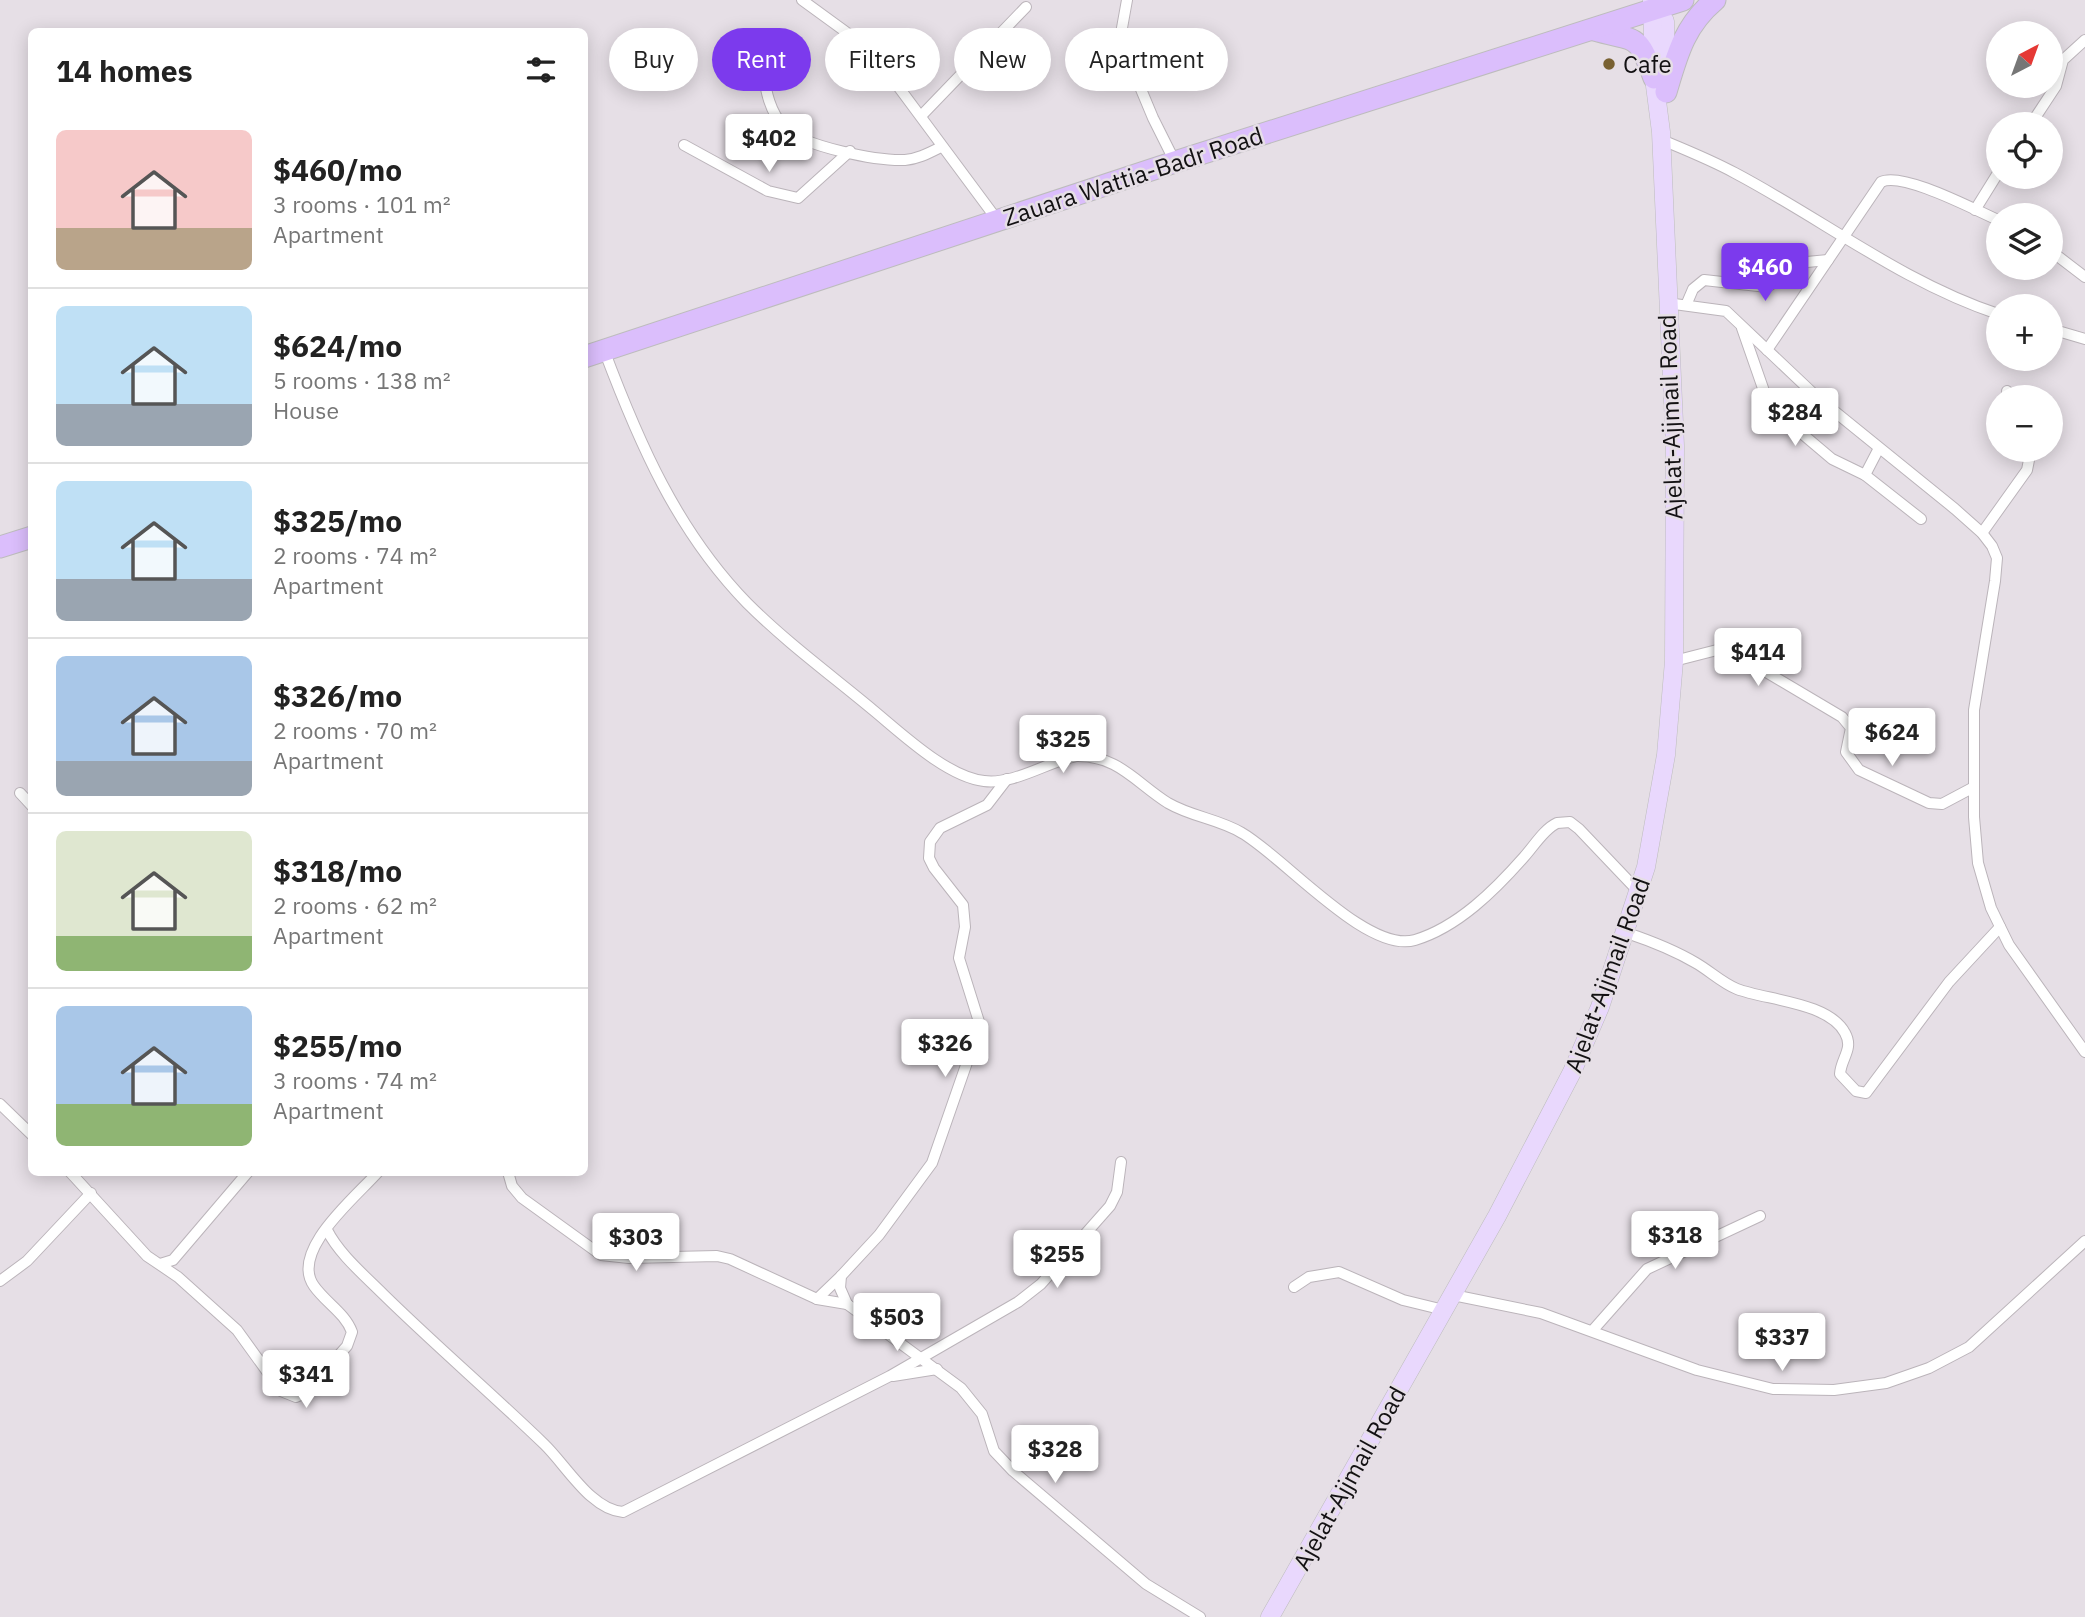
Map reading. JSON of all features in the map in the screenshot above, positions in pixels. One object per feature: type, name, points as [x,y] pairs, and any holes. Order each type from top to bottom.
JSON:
[{"type":"highway","points":[[1624,0],[1598,25],[1634,40],[1645,53],[1660,85]]},
{"type":"highway","points":[[1660,85],[1685,34],[1697,16],[1715,0]]},
{"type":"highway","name":"Zauara Wattia-Badr Road","points":[[594,354],[1663,3]]},
{"type":"highway","points":[[0,547],[28,538]]},
{"type":"main road","name":"Ajelat-Ajjmail Road","points":[[1270,1617],[1448,1302],[1572,1072],[1627,933],[1639,892],[1666,755],[1674,661],[1675,446],[1660,85],[1663,3]]},
{"type":"street","points":[[802,0],[866,48],[897,83],[941,147],[998,221]]},
{"type":"street","points":[[1127,0],[1121,38],[1153,118],[1175,162]]},
{"type":"street","points":[[920,116],[1026,7]]},
{"type":"street","points":[[2039,112],[2056,86],[2063,60],[2085,40]]},
{"type":"street","points":[[767,91],[771,108],[787,130],[815,144],[906,160],[941,147]]},
{"type":"street","points":[[1662,136],[1735,172],[1934,290],[1986,310]]},
{"type":"street","points":[[684,145],[768,191],[798,198],[850,151]]},
{"type":"street","points":[[1767,350],[1876,188],[1887,179],[1905,181],[1986,215]]},
{"type":"street","points":[[1975,210],[1988,189]]},
{"type":"street","points":[[1687,303],[1693,289],[1704,280],[1767,287],[1807,262],[1828,260]]},
{"type":"street","points":[[2063,260],[2085,277]]},
{"type":"street","points":[[1667,303],[1687,303],[1719,309],[1740,322],[1767,350],[1878,450],[1982,533],[1997,558],[1988,635],[1974,710],[1974,788],[1979,863],[2000,927],[2038,990],[2085,1052]]},
{"type":"street","points":[[1740,322],[1765,394],[1780,415],[1832,459],[1865,475],[1921,519]]},
{"type":"street","points":[[2063,333],[2085,339]]},
{"type":"street","points":[[594,354],[654,473],[709,559],[749,605],[924,751],[974,780],[995,782],[1076,756],[1089,756],[1114,763],[1170,804],[1227,825],[1257,842],[1347,918],[1373,933],[1397,941],[1412,941],[1430,934],[1463,914],[1488,895],[1551,825],[1557,823],[1570,822],[1579,829],[1639,892]]},
{"type":"street","points":[[1865,475],[1878,450]]},
{"type":"street","points":[[1982,533],[2027,470],[2029,462]]},
{"type":"street","points":[[1674,661],[1717,650],[1736,654],[1842,717],[1851,728],[1846,752],[1859,770],[1929,803],[1942,804],[1974,788]]},
{"type":"street","points":[[817,1299],[879,1235],[932,1163],[981,1025],[959,958],[965,927],[963,905],[934,868],[929,858],[930,842],[940,828],[987,805],[1007,779]]},
{"type":"street","points":[[20,793],[28,802]]},
{"type":"street","points":[[1627,933],[1686,957],[1733,988],[1790,1001],[1840,1026],[1849,1041],[1849,1049],[1840,1073],[1856,1091],[1866,1094],[1949,982],[2000,927]]},
{"type":"street","points":[[0,1104],[28,1131]]},
{"type":"street","points":[[327,1230],[332,1240],[359,1269],[432,1342],[544,1444],[593,1497],[615,1511],[623,1512],[890,1376],[1018,1302],[1041,1283],[1110,1206],[1117,1192],[1121,1162]]},
{"type":"street","points":[[74,1176],[135,1243],[237,1330],[281,1391],[296,1397],[305,1393],[351,1338],[346,1320],[320,1294],[309,1277],[310,1253],[374,1176]]},
{"type":"street","points":[[160,1264],[173,1260],[245,1176]]},
{"type":"street","points":[[509,1176],[512,1186],[522,1198],[601,1255],[629,1258],[717,1256],[817,1299],[847,1304],[961,1388],[977,1406],[994,1451],[1013,1471],[1146,1584],[1200,1617]]},
{"type":"street","points":[[0,1281],[27,1261],[91,1193]]},
{"type":"street","points":[[1593,1330],[1647,1269],[1759,1216]]},
{"type":"street","points":[[1294,1287],[1309,1277],[1339,1272],[1403,1300],[1448,1302],[1541,1313],[1697,1370],[1773,1389],[1834,1390],[1886,1383],[1929,1367],[1969,1347],[2085,1241]]},
{"type":"street","points":[[173,1260],[178,1277]]},
{"type":"street","points":[[841,1276],[840,1288],[847,1304]]},
{"type":"street","points":[[890,1376],[937,1369]]},
{"type":"place","name":"Cafe","points":[[1609,64]]}]
